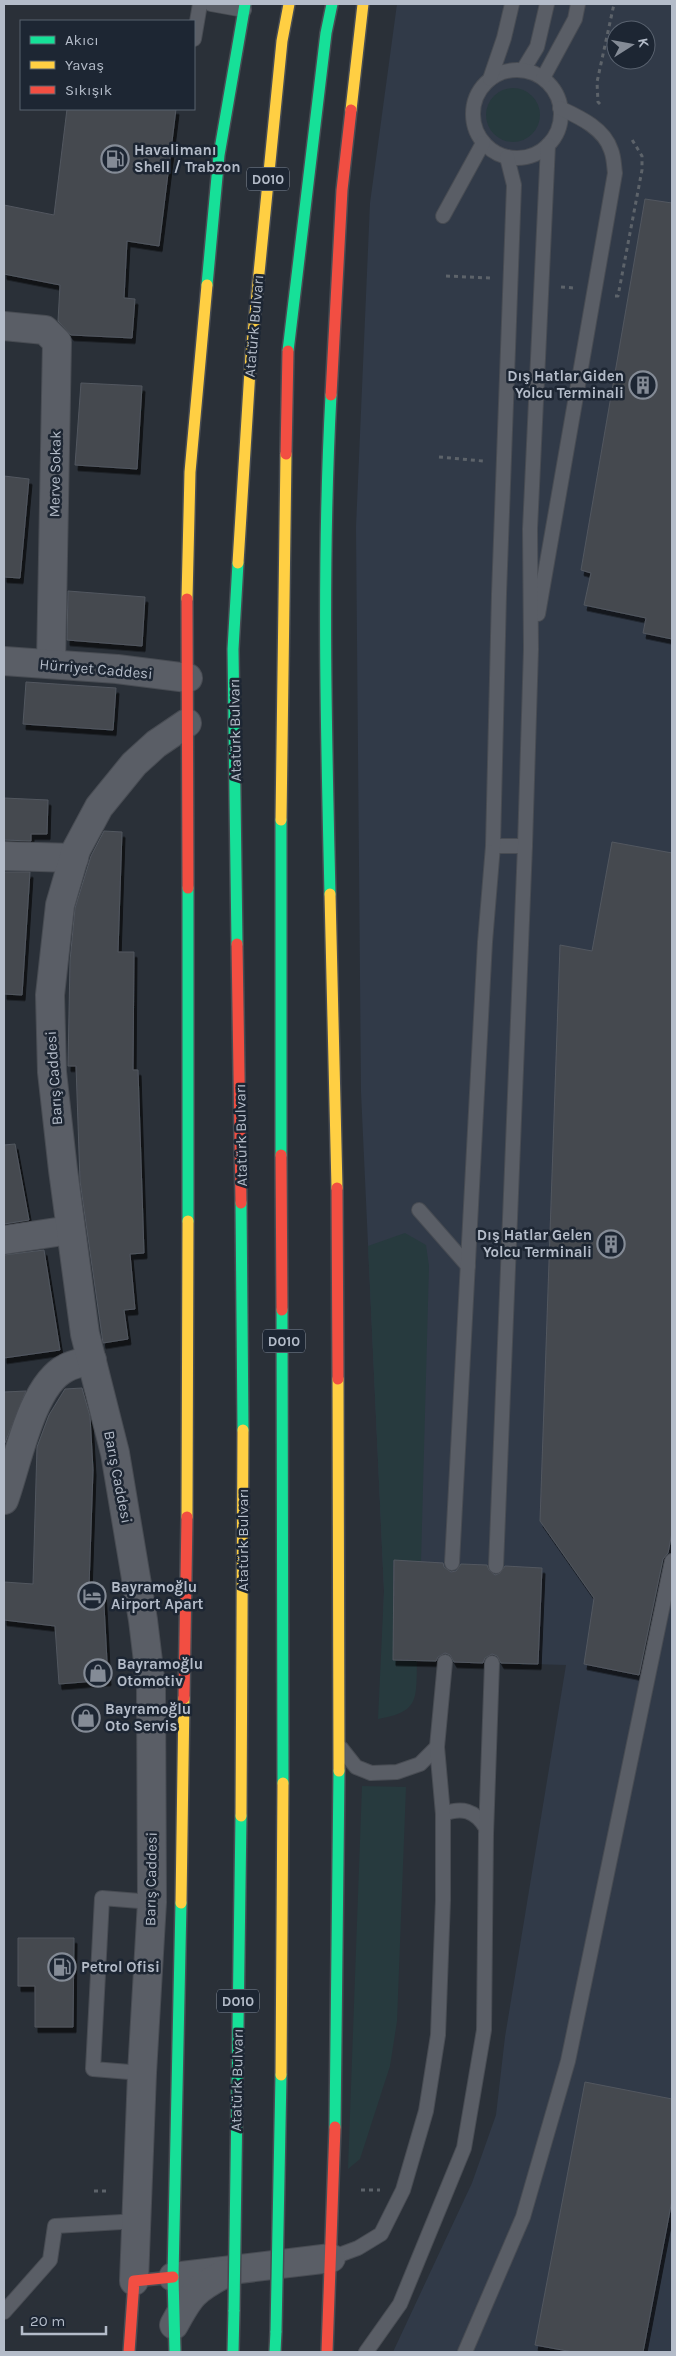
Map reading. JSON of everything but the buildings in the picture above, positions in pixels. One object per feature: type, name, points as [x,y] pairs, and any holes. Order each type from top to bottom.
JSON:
[{"type":"main road","name":"Atatürk Bulvarı","points":[[233,2352],[243,1694],[243,1357],[233,649],[250,354],[282,41],[289,4]]},
{"type":"main road","name":"D010","points":[[275,2352],[282,2135],[284,1816],[281,583],[288,351],[326,33],[332,4]]},
{"type":"main road","points":[[327,2352],[338,2000],[339,1744],[337,1166],[326,722],[328,454],[342,190],[364,4]]},
{"type":"main road","points":[[175,2352],[173,2277],[187,1549],[189,1001],[187,566],[190,472],[219,154],[245,7]]},
{"type":"main road","points":[[129,2352],[134,2281],[173,2277]]},
{"type":"street","name":"Merve Sokak","points":[[4,326],[45,330],[57,342],[51,664]]},
{"type":"street","name":"Hürriyet Caddesi","points":[[4,661],[117,669],[188,678]]},
{"type":"street","name":"Barış Caddesi","points":[[134,2281],[138,2221],[142,2073],[152,1902],[152,1714],[149,1664],[115,1453],[85,1334],[70,1230],[52,1072],[50,995],[60,906],[76,850],[99,808],[134,764],[156,744],[187,723]]},
{"type":"street","points":[[4,856],[74,858]]},
{"type":"street","points":[[4,1240],[70,1230]]},
{"type":"street","points":[[4,1500],[37,1401],[49,1383],[65,1368],[92,1360]]},
{"type":"street","points":[[173,2277],[331,2258]]},
{"type":"street","points":[[174,2325],[185,2304],[199,2287],[232,2270]]},
{"type":"lane","points":[[195,33],[200,4]]},
{"type":"lane","points":[[211,4],[245,7]]},
{"type":"lane","points":[[490,79],[504,38],[512,4]]},
{"type":"lane","points":[[523,70],[537,47],[547,4]]},
{"type":"lane","points":[[544,78],[574,19],[578,4]]},
{"type":"lane","points":[[523,70],[544,78],[552,88],[560,108],[560,124],[548,145],[536,154],[522,158],[507,158],[494,152],[483,143],[476,131],[473,117],[474,102],[480,90],[490,79],[500,73],[523,70]]},
{"type":"lane","points":[[532,649],[615,173],[611,149],[602,134],[585,120],[560,108]]},
{"type":"lane","points":[[443,216],[483,143]]},
{"type":"lane","points":[[496,1566],[532,649],[530,528],[548,145]]},
{"type":"lane","points":[[452,1563],[486,942],[493,846],[498,613],[514,185],[507,158]]},
{"type":"lane","points":[[493,846],[525,846]]},
{"type":"lane","points":[[419,1210],[468,1266]]},
{"type":"lane","points":[[465,2352],[524,2217],[568,2062],[672,1561]]},
{"type":"lane","points":[[331,2258],[358,2248],[381,2234],[403,2190],[426,2110],[438,2035],[443,1900],[443,1814],[437,1747],[445,1662]]},
{"type":"lane","points":[[366,2352],[400,2304],[464,2148],[484,2030],[486,1828],[492,1663]]},
{"type":"lane","points":[[339,1744],[356,1766],[371,1773],[398,1772],[413,1767],[420,1764],[437,1747]]},
{"type":"lane","points":[[443,1814],[456,1809],[465,1810],[474,1814],[486,1828]]},
{"type":"lane","points":[[142,2073],[93,2069],[102,1898],[152,1902]]},
{"type":"lane","points":[[4,2312],[50,2260],[55,2226],[138,2221]]},
{"type":"shaded area","points":[[397,4],[672,4],[672,2352],[393,2352],[472,2183],[496,2115],[505,2037],[566,1665],[393,1660],[382,1652],[384,1591],[361,1092],[356,527],[370,203]]},
{"type":"green space","points":[[513,88],[523,90],[532,96],[538,105],[540,115],[538,125],[532,134],[523,140],[513,142],[503,140],[494,134],[488,125],[486,115],[488,105],[494,96],[503,90]]},
{"type":"green space","points":[[405,1233],[426,1245],[429,1266],[421,1561],[393,1561],[393,1660],[417,1661],[416,1685],[413,1702],[409,1708],[392,1716],[378,1719],[384,1591],[368,1246]]},
{"type":"green space","points":[[362,1786],[406,1787],[397,2021],[390,2066],[360,2159],[348,2169]]},
{"type":"traffic: fast","points":[[207,285],[219,155],[245,4]]},
{"type":"traffic: fast","points":[[288,351],[326,33],[332,4]]},
{"type":"traffic: fast","points":[[330,894],[326,707],[326,520],[331,395]]},
{"type":"traffic: fast","points":[[237,944],[233,649],[238,563]]},
{"type":"traffic: fast","points":[[281,820],[281,1155]]},
{"type":"traffic: fast","points":[[188,888],[188,1221]]},
{"type":"traffic: fast","points":[[241,1203],[243,1430]]},
{"type":"traffic: fast","points":[[282,1310],[283,1783]]},
{"type":"traffic: fast","points":[[335,2127],[339,1771]]},
{"type":"traffic: fast","points":[[234,2310],[241,1816]]},
{"type":"traffic: fast","points":[[175,2352],[173,2277],[181,1903]]},
{"type":"traffic: fast","points":[[276,2331],[281,2075]]},
{"type":"traffic: fast","points":[[233,2352],[234,2310]]},
{"type":"traffic: fast","points":[[275,2352],[276,2331]]},
{"type":"traffic: slow","points":[[251,354],[282,41],[289,4]]},
{"type":"traffic: slow","points":[[351,110],[363,4]]},
{"type":"traffic: slow","points":[[187,599],[190,472],[207,285]]},
{"type":"traffic: slow","points":[[238,563],[251,354]]},
{"type":"traffic: slow","points":[[281,820],[286,454]]},
{"type":"traffic: slow","points":[[330,894],[337,1188]]},
{"type":"traffic: slow","points":[[187,1517],[188,1221]]},
{"type":"traffic: slow","points":[[338,1379],[339,1771]]},
{"type":"traffic: slow","points":[[241,1816],[243,1430]]},
{"type":"traffic: slow","points":[[181,1903],[184,1698]]},
{"type":"traffic: slow","points":[[281,2075],[283,1783]]},
{"type":"traffic: jam","points":[[331,395],[342,190],[351,110]]},
{"type":"traffic: jam","points":[[286,454],[288,351]]},
{"type":"traffic: jam","points":[[187,599],[188,888]]},
{"type":"traffic: jam","points":[[237,944],[241,1203]]},
{"type":"traffic: jam","points":[[281,1155],[282,1310]]},
{"type":"traffic: jam","points":[[337,1188],[338,1379]]},
{"type":"traffic: jam","points":[[184,1698],[187,1517]]},
{"type":"traffic: jam","points":[[327,2352],[335,2127]]},
{"type":"traffic: jam","points":[[129,2352],[134,2281],[173,2277]]},
{"type":"place","name":"Havalimanı Shell / Trabzon","points":[[115,159]]},
{"type":"place","name":"Dış Hatlar Giden Yolcu Terminali","points":[[643,385]]},
{"type":"place","name":"Dış Hatlar Gelen Yolcu Terminali","points":[[611,1244]]},
{"type":"place","name":"Bayramoğlu Airport Apart","points":[[92,1596]]},
{"type":"place","name":"Bayramoğlu Otomotiv","points":[[98,1673]]},
{"type":"place","name":"Bayramoğlu Oto Servis","points":[[86,1718]]},
{"type":"place","name":"Petrol Ofisi","points":[[62,1967]]}]
